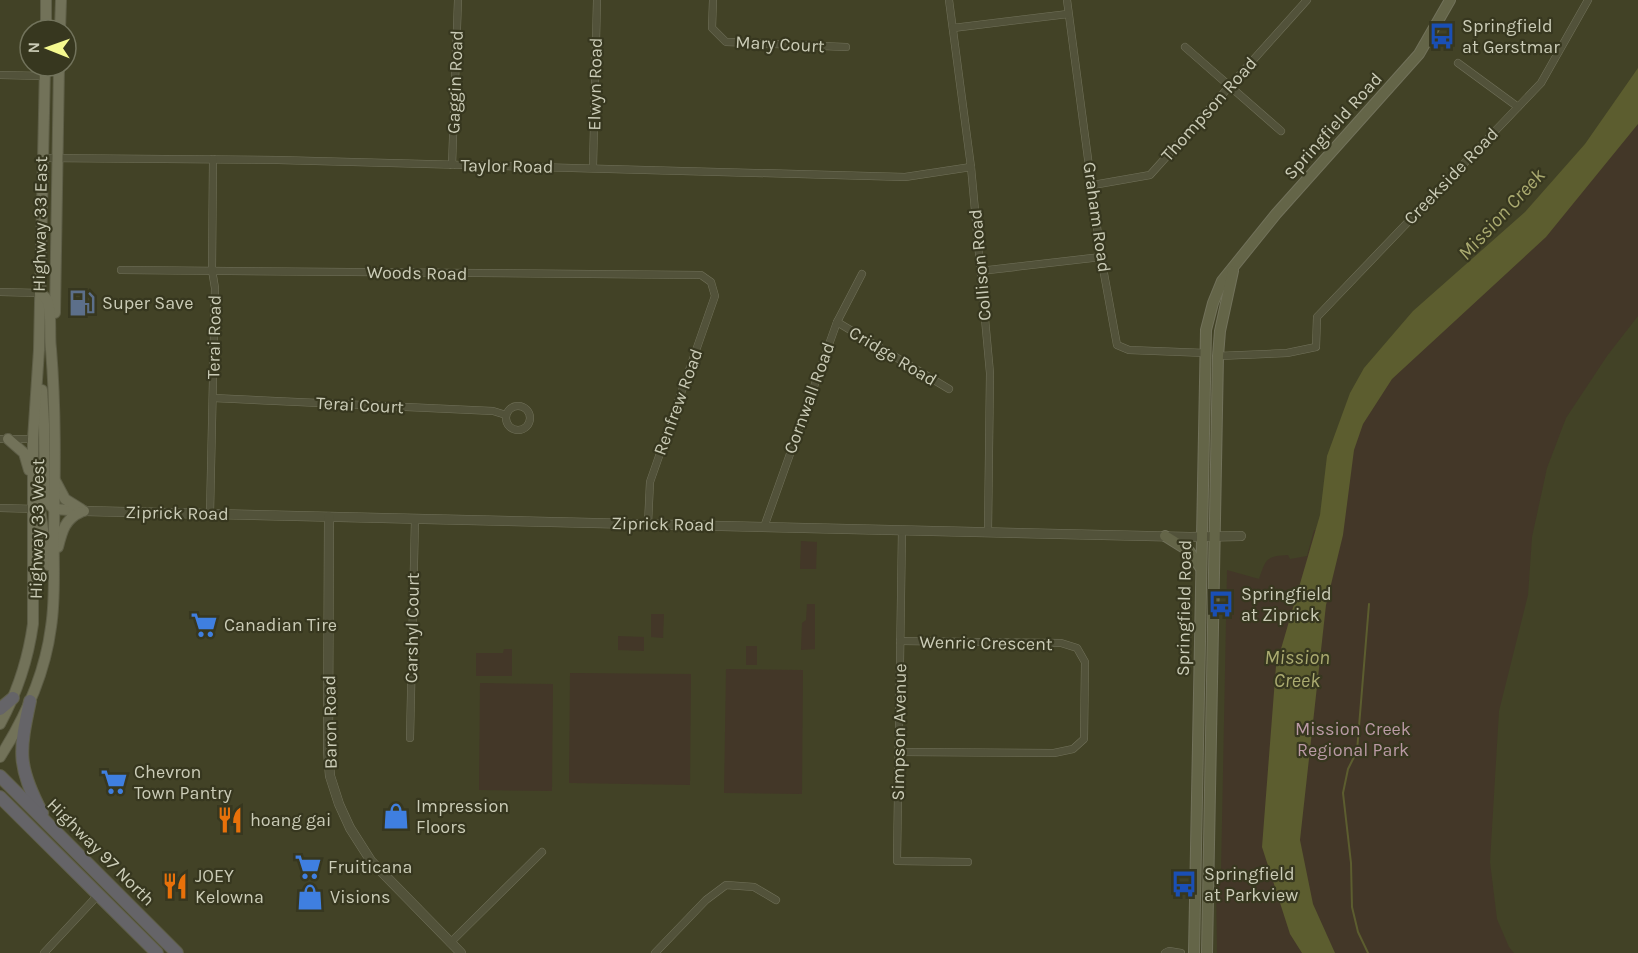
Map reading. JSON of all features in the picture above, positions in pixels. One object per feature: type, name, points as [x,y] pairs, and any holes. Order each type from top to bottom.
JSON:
[{"type":"highway","points":[[0,709],[13,698]]},
{"type":"highway","points":[[30,701],[21,740],[22,766],[28,786],[49,825]]},
{"type":"highway","name":"Highway 97 North","points":[[0,776],[177,953]]},
{"type":"highway","name":"Highway 97 North","points":[[0,797],[157,953]]},
{"type":"highway","points":[[0,810],[15,812]]},
{"type":"highway","points":[[99,894],[122,898]]},
{"type":"main road","points":[[46,0],[46,18]]},
{"type":"main road","points":[[60,18],[61,0]]},
{"type":"main road","name":"Springfield Road","points":[[1194,953],[1206,330],[1213,303],[1222,281],[1276,214],[1419,54],[1449,0]]},
{"type":"main road","name":"Highway 33 West","points":[[0,724],[13,698],[29,652],[33,624],[36,509],[32,491],[33,440],[39,350],[45,78]]},
{"type":"main road","name":"Highway 33 East","points":[[54,382],[60,78]]},
{"type":"main road","name":"Springfield Road","points":[[1207,953],[1218,356],[1220,332],[1233,270]]},
{"type":"main road","name":"Highway 33 West","points":[[0,757],[17,731],[30,701],[46,656],[52,626],[54,382],[49,307],[47,300],[40,293]]},
{"type":"main road","points":[[39,350],[44,424],[43,487],[45,500],[54,509],[84,511]]},
{"type":"main road","points":[[4,439],[24,453],[32,491]]},
{"type":"main road","points":[[33,440],[40,456],[36,509],[53,595]]},
{"type":"main road","points":[[54,475],[64,499],[84,511]]},
{"type":"main road","points":[[53,564],[66,522],[84,511]]},
{"type":"main road","points":[[1165,536],[1189,551],[1201,570]]},
{"type":"street","name":"Gaggin Road","points":[[452,165],[458,0]]},
{"type":"street","name":"Elwyn Road","points":[[593,167],[597,0]]},
{"type":"street","name":"Mary Court","points":[[713,0],[712,27],[726,42],[846,47]]},
{"type":"street","name":"Collison Road","points":[[949,0],[971,167],[990,373],[988,532]]},
{"type":"street","name":"Graham Road","points":[[1067,0],[1101,257],[1117,345],[1129,350],[1206,353]]},
{"type":"street","name":"Thompson Road","points":[[1093,185],[1150,175],[1307,0]]},
{"type":"street","name":"Creekside Road","points":[[1218,356],[1287,353],[1316,347],[1317,317],[1541,83],[1588,0]]},
{"type":"street","points":[[953,28],[1068,14]]},
{"type":"street","points":[[1185,46],[1281,131]]},
{"type":"street","points":[[1458,63],[1518,107]]},
{"type":"street","points":[[0,75],[18,73]]},
{"type":"street","name":"Taylor Road","points":[[43,158],[593,167],[905,177],[971,167]]},
{"type":"street","name":"Terai Road","points":[[210,514],[216,288],[212,270],[213,159]]},
{"type":"street","points":[[980,271],[1101,257]]},
{"type":"street","name":"Woods Road","points":[[121,270],[701,275],[711,282]]},
{"type":"street","name":"Cornwall Road","points":[[764,526],[801,417],[837,322],[862,274]]},
{"type":"street","name":"Renfrew Road","points":[[648,524],[650,482],[711,311],[715,296],[711,282]]},
{"type":"street","points":[[0,292],[40,293]]},
{"type":"street","name":"Cridge Road","points":[[837,322],[949,389]]},
{"type":"street","name":"Terai Court","points":[[213,398],[493,411],[506,415]]},
{"type":"street","points":[[4,439],[33,440]]},
{"type":"street","points":[[0,508],[54,509]]},
{"type":"street","name":"Ziprick Road","points":[[84,511],[1201,537],[1241,536]]},
{"type":"street","name":"Baron Road","points":[[329,517],[328,750],[330,776],[350,828],[370,861],[461,953]]},
{"type":"street","name":"Carshyl Court","points":[[410,738],[414,519]]},
{"type":"street","name":"Simpson Avenue","points":[[902,530],[897,861],[968,862]]},
{"type":"street","name":"Wenric Crescent","points":[[899,752],[1054,753],[1073,749],[1084,739],[1085,684],[1085,662],[1077,648],[1061,643],[900,641]]},
{"type":"street","points":[[450,943],[542,852]]},
{"type":"street","points":[[655,953],[706,900],[726,885],[754,887],[776,900]]},
{"type":"street","points":[[44,953],[99,894]]},
{"type":"street","points":[[1165,953],[1168,951],[1181,953]]},
{"type":"green space","name":"Mission Creek Regional Park","points":[[1638,118],[1638,316],[1607,356],[1566,418],[1547,468],[1532,537],[1528,595],[1499,711],[1490,862],[1497,919],[1514,953],[1217,953],[1216,883],[1221,873],[1227,570],[1259,579],[1265,563],[1275,556],[1288,555],[1290,559],[1307,556],[1314,530],[1330,530],[1357,433],[1385,379]]},
{"type":"green space","points":[[801,541],[817,542],[816,569],[800,569]]},
{"type":"green space","points":[[807,604],[815,604],[815,649],[801,650],[802,623],[806,620]]},
{"type":"green space","points":[[651,614],[664,614],[663,638],[651,637]]},
{"type":"green space","points":[[618,636],[644,637],[644,651],[618,650]]},
{"type":"green space","points":[[746,646],[757,646],[757,665],[746,665]]},
{"type":"green space","points":[[504,649],[512,649],[512,676],[476,676],[476,653],[503,653]]},
{"type":"green space","points":[[726,669],[803,670],[802,794],[724,793]]},
{"type":"green space","points":[[570,673],[691,674],[690,785],[569,783]]},
{"type":"green space","points":[[480,683],[553,684],[552,791],[479,790]]},
{"type":"water","name":"Mission Creek","points":[[1638,68],[1638,124],[1546,237],[1392,379],[1363,424],[1354,450],[1343,535],[1326,605],[1300,840],[1313,904],[1335,953],[1302,953],[1290,934],[1262,847],[1276,666],[1320,515],[1327,456],[1350,393],[1364,368],[1413,311],[1525,212],[1585,144]]},
{"type":"waterway","points":[[1368,953],[1358,932],[1352,907],[1351,863],[1343,793],[1348,769],[1357,751],[1369,604]]},
{"type":"place","name":"Springfield at Gerstmar","points":[[1442,36]]},
{"type":"place","name":"Super Save","points":[[82,303]]},
{"type":"place","name":"Springfield at Ziprick","points":[[1221,604]]},
{"type":"place","name":"Canadian Tire","points":[[204,625]]},
{"type":"place","name":"Chevron Town Pantry","points":[[114,782]]},
{"type":"place","name":"Impression Floors","points":[[396,816]]},
{"type":"place","name":"hoang gai","points":[[230,820]]},
{"type":"place","name":"Fruiticana","points":[[308,867]]},
{"type":"place","name":"Springfield at Parkview","points":[[1184,884]]},
{"type":"place","name":"JOEY Kelowna","points":[[175,886]]},
{"type":"place","name":"Visions","points":[[310,897]]}]
